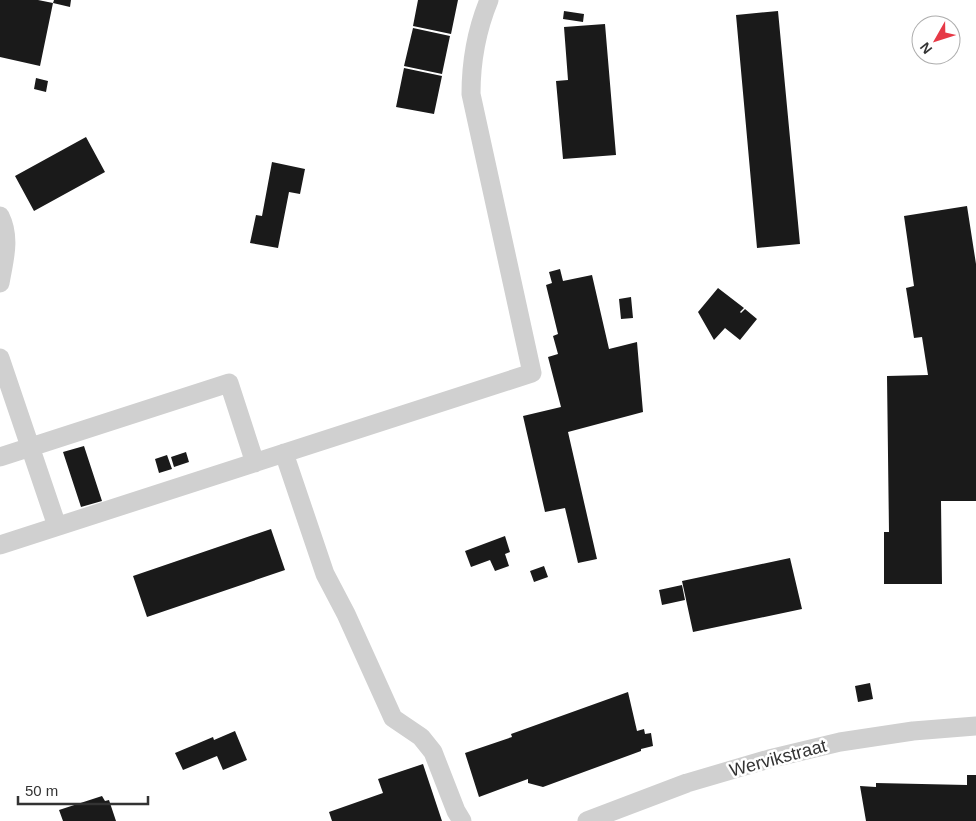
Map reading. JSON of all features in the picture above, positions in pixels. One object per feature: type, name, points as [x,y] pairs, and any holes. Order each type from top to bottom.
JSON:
[{"type":"street","points":[[0,545],[532,373],[471,94],[471,73],[480,24],[489,0]]},
{"type":"street","points":[[0,216],[7,234],[7,244],[0,283]]},
{"type":"street","points":[[0,358],[57,526]]},
{"type":"street","points":[[0,457],[229,383],[255,463]]},
{"type":"street","points":[[284,453],[325,574],[346,614],[393,718],[421,737],[433,752],[456,811],[462,821]]},
{"type":"street","name":"Wervikstraat","points":[[587,821],[687,783],[822,746],[913,731],[976,726]]},
{"type":"building","points":[[0,0],[38,0],[53,3],[40,66],[0,57]]},
{"type":"building","points":[[54,0],[71,0],[70,7],[53,3]]},
{"type":"building","points":[[418,0],[458,0],[451,34],[413,26]]},
{"type":"building","points":[[564,11],[584,14],[583,22],[563,19]]},
{"type":"building","points":[[778,11],[800,244],[757,248],[736,15]]},
{"type":"building","points":[[605,24],[616,155],[563,159],[556,81],[568,80],[564,27]]},
{"type":"building","points":[[413,28],[450,36],[442,74],[404,66]]},
{"type":"building","points":[[404,68],[442,76],[434,114],[396,107]]},
{"type":"building","points":[[36,78],[48,81],[46,92],[34,89]]},
{"type":"building","points":[[86,137],[105,172],[34,211],[15,176]]},
{"type":"building","points":[[272,162],[305,169],[300,194],[289,192],[278,248],[250,243],[256,215],[262,216]]},
{"type":"building","points":[[967,206],[976,264],[976,501],[941,501],[942,584],[884,584],[884,532],[889,532],[887,376],[928,375],[922,337],[914,338],[906,288],[914,286],[904,216]]},
{"type":"building","points":[[560,269],[563,281],[592,275],[609,349],[637,342],[643,412],[568,432],[597,559],[578,563],[565,508],[545,512],[523,416],[561,407],[548,357],[558,354],[553,336],[558,334],[546,285],[552,283],[549,272]]},
{"type":"building","points":[[718,288],[744,308],[741,313],[745,309],[757,319],[740,340],[725,328],[714,340],[698,312]]},
{"type":"building","points":[[631,297],[633,318],[621,319],[619,299]]},
{"type":"building","points":[[84,446],[102,501],[81,507],[63,452]]},
{"type":"building","points":[[186,452],[189,462],[174,467],[171,457]]},
{"type":"building","points":[[167,455],[172,469],[159,473],[155,459]]},
{"type":"building","points":[[271,529],[285,570],[147,617],[133,576]]},
{"type":"building","points":[[505,536],[510,552],[505,554],[509,566],[495,571],[490,560],[471,567],[465,551]]},
{"type":"building","points":[[790,558],[802,609],[693,632],[682,581]]},
{"type":"building","points":[[544,566],[548,577],[534,582],[530,571]]},
{"type":"building","points":[[682,585],[685,600],[662,605],[659,590]]},
{"type":"building","points":[[870,683],[873,699],[858,702],[855,686]]},
{"type":"building","points":[[628,692],[637,731],[644,729],[645,734],[651,733],[653,746],[543,787],[528,783],[528,779],[479,797],[465,753],[512,737],[511,734]]},
{"type":"building","points":[[235,731],[247,760],[223,770],[217,756],[183,770],[175,753],[213,737],[214,740]]},
{"type":"building","points":[[423,764],[442,821],[332,821],[329,812],[383,793],[378,779]]},
{"type":"building","points":[[967,775],[976,775],[976,821],[866,821],[860,786],[876,787],[876,783],[967,785]]},
{"type":"building","points":[[102,796],[105,801],[109,800],[116,821],[63,821],[59,810]]}]
